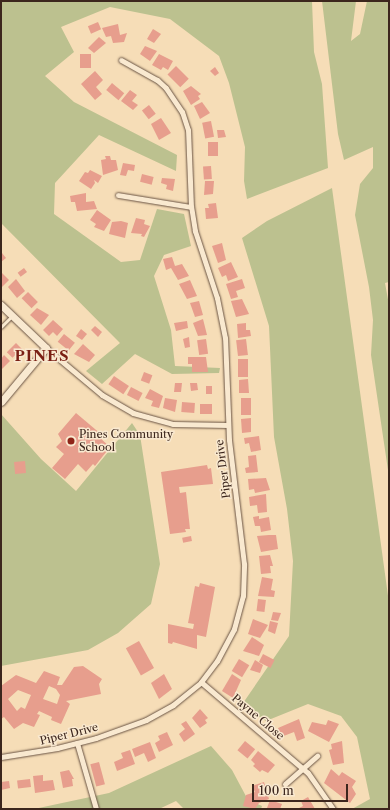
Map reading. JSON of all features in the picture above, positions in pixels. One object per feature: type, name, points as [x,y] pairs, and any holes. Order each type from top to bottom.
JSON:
[{"type":"street","name":"Piper Drive","points":[[1,757],[77,744],[114,733],[161,712],[186,696],[201,682],[230,638],[243,589],[243,554],[228,425],[223,323],[201,254],[191,207],[190,136],[182,112],[160,83],[121,60]]},
{"type":"street","points":[[118,195],[191,207]]},
{"type":"street","points":[[1,305],[46,348],[102,394],[133,413],[173,424],[228,425]]},
{"type":"street","points":[[1,402],[46,348]]},
{"type":"street","name":"Payne Close","points":[[201,682],[302,768],[320,787],[333,809]]},
{"type":"street","points":[[77,744],[96,809]]},
{"type":"street","points":[[286,784],[317,756]]},
{"type":"lane","points":[[1,327],[12,316]]},
{"type":"green space","points":[[1,1],[312,1],[314,52],[322,84],[328,168],[247,199],[244,181],[245,147],[229,83],[219,56],[170,19],[110,7],[61,27],[74,52],[45,76],[74,102],[177,155],[176,171],[99,135],[55,183],[54,214],[121,262],[140,260],[157,209],[184,214],[191,246],[164,255],[154,276],[171,330],[175,366],[220,368],[219,373],[172,374],[135,354],[102,384],[86,371],[120,343],[1,223]]},
{"type":"green space","points":[[322,1],[356,1],[351,41],[360,34],[367,1],[389,1],[389,282],[385,283],[389,305],[389,477],[371,355],[373,320],[369,287],[355,215],[360,184],[373,168],[373,147],[344,160],[338,134]]},
{"type":"green space","points":[[332,188],[389,603],[389,809],[352,809],[370,799],[357,737],[341,716],[308,704],[266,721],[241,706],[289,636],[293,561],[287,509],[274,437],[269,326],[242,238],[267,221]]},
{"type":"green space","points":[[1,414],[41,459],[76,491],[132,423],[140,435],[160,564],[151,604],[118,633],[88,650],[1,666]]},
{"type":"green space","points":[[211,746],[232,770],[248,800],[262,806],[261,809],[184,809],[176,801],[159,809],[34,809],[109,793]]},
{"type":"building","points":[[98,22],[101,29],[91,34],[88,26]]},
{"type":"building","points":[[118,24],[120,35],[127,33],[124,42],[113,43],[111,36],[106,37],[102,28]]},
{"type":"building","points":[[153,29],[161,34],[154,43],[147,39]]},
{"type":"building","points":[[99,37],[106,43],[94,53],[88,48]]},
{"type":"building","points":[[145,46],[157,51],[150,61],[140,54]]},
{"type":"building","points":[[80,54],[91,54],[91,68],[80,68]]},
{"type":"building","points":[[159,54],[173,61],[168,70],[163,67],[161,70],[152,65]]},
{"type":"building","points":[[176,66],[189,79],[180,87],[168,74]]},
{"type":"building","points":[[215,67],[219,73],[215,76],[210,71]]},
{"type":"building","points":[[95,71],[103,80],[96,87],[102,94],[95,100],[81,84]]},
{"type":"building","points":[[112,83],[124,93],[118,100],[106,90]]},
{"type":"building","points":[[191,86],[201,94],[198,96],[200,99],[191,105],[183,91]]},
{"type":"building","points":[[130,90],[137,95],[132,101],[138,105],[133,110],[121,101]]},
{"type":"building","points":[[202,102],[210,113],[200,119],[194,106]]},
{"type":"building","points":[[149,105],[156,114],[149,119],[142,111]]},
{"type":"building","points":[[161,118],[171,133],[159,140],[151,124]]},
{"type":"building","points":[[211,121],[214,137],[205,138],[202,123]]},
{"type":"building","points":[[217,130],[224,130],[226,137],[218,138]]},
{"type":"building","points":[[208,142],[218,142],[218,156],[208,156]]},
{"type":"building","points":[[105,156],[110,156],[111,160],[116,160],[118,170],[103,175],[101,160],[106,159]]},
{"type":"building","points":[[123,163],[135,165],[134,171],[128,170],[126,176],[120,175]]},
{"type":"building","points":[[211,166],[212,179],[204,180],[203,167]]},
{"type":"building","points":[[90,170],[102,176],[98,183],[94,180],[95,183],[91,189],[79,181],[85,172],[88,173]]},
{"type":"building","points":[[142,174],[154,177],[152,185],[140,182]]},
{"type":"building","points":[[162,178],[175,179],[173,191],[166,189],[167,185],[161,183]]},
{"type":"building","points":[[205,181],[214,181],[213,194],[204,195]]},
{"type":"building","points":[[86,193],[86,202],[94,201],[97,209],[77,211],[75,202],[71,202],[70,196]]},
{"type":"building","points":[[216,203],[218,218],[206,219],[205,208],[209,208],[208,204]]},
{"type":"building","points":[[97,210],[111,220],[104,231],[94,227],[96,224],[90,220]]},
{"type":"building","points":[[136,218],[145,220],[144,224],[150,226],[144,237],[141,236],[142,234],[131,233]]},
{"type":"building","points":[[121,221],[128,223],[125,238],[109,234],[112,222]]},
{"type":"building","points":[[222,243],[226,260],[218,263],[212,246]]},
{"type":"building","points":[[2,253],[6,258],[1,262],[1,254]]},
{"type":"building","points":[[172,257],[175,266],[182,264],[189,276],[178,280],[171,268],[166,270],[163,259]]},
{"type":"building","points":[[231,262],[238,277],[228,281],[226,275],[222,277],[218,268]]},
{"type":"building","points":[[24,268],[27,272],[21,277],[18,273]]},
{"type":"building","points":[[1,272],[9,280],[2,287],[1,286]]},
{"type":"building","points":[[16,279],[25,291],[17,298],[8,287]]},
{"type":"building","points":[[242,279],[245,288],[236,291],[238,297],[231,299],[226,284]]},
{"type":"building","points":[[190,280],[197,296],[187,299],[179,284]]},
{"type":"building","points":[[28,292],[38,302],[32,308],[22,298]]},
{"type":"building","points":[[242,299],[249,314],[236,317],[231,301]]},
{"type":"building","points":[[199,301],[203,315],[195,317],[190,303]]},
{"type":"building","points":[[37,308],[49,315],[41,325],[30,315]]},
{"type":"building","points":[[203,319],[207,335],[198,336],[193,323]]},
{"type":"building","points":[[53,320],[63,329],[57,336],[53,332],[49,336],[43,330]]},
{"type":"building","points":[[187,321],[188,328],[176,331],[174,323]]},
{"type":"building","points":[[246,323],[246,330],[250,330],[251,336],[238,338],[237,324]]},
{"type":"building","points":[[95,326],[102,332],[98,337],[91,330]]},
{"type":"building","points":[[81,329],[87,334],[82,340],[76,336]]},
{"type":"building","points":[[64,334],[75,343],[69,351],[58,342]]},
{"type":"building","points":[[189,337],[190,347],[185,348],[183,339]]},
{"type":"building","points":[[206,339],[208,354],[199,355],[197,340]]},
{"type":"building","points":[[246,339],[248,355],[238,356],[236,340]]},
{"type":"building","points":[[16,343],[22,349],[12,358],[7,352]]},
{"type":"building","points":[[83,344],[95,355],[89,362],[74,354]]},
{"type":"building","points":[[4,355],[10,361],[1,370],[1,359]]},
{"type":"building","points":[[188,357],[206,357],[208,372],[192,372],[192,364],[188,364]]},
{"type":"building","points":[[238,359],[248,359],[248,377],[238,377]]},
{"type":"building","points":[[144,372],[152,375],[149,384],[141,380]]},
{"type":"building","points":[[114,376],[129,386],[123,394],[108,384]]},
{"type":"building","points":[[248,379],[249,393],[239,393],[239,380]]},
{"type":"building","points":[[175,383],[182,383],[181,392],[174,392]]},
{"type":"building","points":[[190,383],[197,383],[198,390],[191,391]]},
{"type":"building","points":[[206,386],[212,386],[212,394],[206,394]]},
{"type":"building","points":[[131,387],[143,393],[138,401],[127,395]]},
{"type":"building","points":[[150,389],[163,396],[159,408],[151,406],[153,401],[145,398]]},
{"type":"building","points":[[165,398],[177,400],[175,412],[163,408]]},
{"type":"building","points":[[241,398],[251,398],[251,415],[241,415]]},
{"type":"building","points":[[182,402],[195,403],[194,413],[181,412]]},
{"type":"building","points":[[200,404],[212,404],[212,414],[200,414]]},
{"type":"building","points":[[76,413],[102,435],[99,437],[110,447],[95,466],[93,464],[86,472],[78,464],[65,479],[52,468],[64,454],[56,447],[62,441],[58,434]]},
{"type":"building","points":[[251,418],[251,432],[242,433],[241,419]]},
{"type":"building","points":[[259,436],[261,450],[251,452],[249,443],[245,444],[244,438]]},
{"type":"building","points":[[256,455],[258,472],[246,473],[245,468],[249,467],[248,456]]},
{"type":"building","points":[[25,461],[26,473],[15,474],[14,462]]},
{"type":"building","points":[[207,465],[208,469],[211,468],[213,484],[179,487],[180,493],[186,492],[190,529],[185,529],[186,532],[170,534],[161,472]]},
{"type":"building","points":[[266,478],[270,490],[255,493],[254,489],[249,490],[248,479]]},
{"type":"building","points":[[266,494],[267,512],[258,513],[257,505],[250,506],[249,497]]},
{"type":"building","points":[[259,516],[259,519],[269,517],[271,530],[261,532],[260,526],[255,526],[253,517]]},
{"type":"building","points":[[276,535],[278,549],[261,552],[257,536]]},
{"type":"building","points":[[191,536],[192,541],[183,543],[182,538]]},
{"type":"building","points":[[270,555],[273,566],[270,566],[271,573],[261,574],[259,556]]},
{"type":"building","points":[[262,577],[273,579],[271,590],[275,591],[274,597],[258,596]]},
{"type":"building","points":[[200,583],[215,587],[206,637],[197,635],[197,649],[173,642],[172,644],[168,643],[168,624],[193,629],[194,624],[188,623],[195,586],[199,587]]},
{"type":"building","points":[[258,599],[266,600],[264,612],[257,611]]},
{"type":"building","points":[[273,612],[281,613],[278,621],[271,620]]},
{"type":"building","points":[[253,619],[268,625],[260,638],[248,634]]},
{"type":"building","points":[[270,621],[278,623],[275,634],[268,631]]},
{"type":"building","points":[[252,637],[264,645],[259,656],[243,651]]},
{"type":"building","points":[[139,641],[154,668],[141,675],[126,648]]},
{"type":"building","points":[[263,654],[275,660],[270,668],[259,662]]},
{"type":"building","points":[[239,659],[249,665],[242,677],[232,671]]},
{"type":"building","points":[[255,660],[263,665],[260,673],[250,670]]},
{"type":"building","points":[[83,666],[102,679],[99,684],[101,694],[66,701],[70,704],[61,724],[51,720],[52,717],[39,711],[37,714],[40,715],[34,727],[23,723],[14,729],[4,717],[1,719],[1,686],[16,675],[36,683],[44,671],[60,677],[57,685],[62,685],[74,667]],"holes":[[[49,686],[56,689],[60,695],[57,704],[43,699]],[[18,690],[31,695],[25,709],[21,707],[17,711],[8,699]]]},
{"type":"building","points":[[164,674],[172,689],[159,699],[151,683]]},
{"type":"building","points":[[232,674],[241,680],[233,698],[222,691]]},
{"type":"building","points":[[200,709],[208,718],[205,720],[207,723],[200,728],[192,718]]},
{"type":"building","points":[[299,719],[305,738],[297,741],[294,732],[281,737],[278,728]]},
{"type":"building","points":[[328,720],[339,724],[329,742],[308,731],[312,722],[326,725]]},
{"type":"building","points":[[186,721],[195,734],[184,742],[179,734],[185,729],[181,724]]},
{"type":"building","points":[[167,732],[173,745],[159,752],[155,743],[160,740],[158,736]]},
{"type":"building","points":[[245,741],[255,749],[248,759],[237,750]]},
{"type":"building","points":[[342,741],[344,763],[333,765],[329,750],[332,749],[331,744]]},
{"type":"building","points":[[150,742],[156,758],[148,762],[144,753],[135,757],[132,749]]},
{"type":"building","points":[[130,750],[135,764],[117,771],[114,762],[123,758],[121,753]]},
{"type":"building","points":[[258,751],[275,765],[268,773],[262,770],[260,772],[253,766],[255,764],[251,760]]},
{"type":"building","points":[[99,762],[105,784],[96,787],[90,764]]},
{"type":"building","points":[[331,769],[339,776],[342,772],[356,781],[352,787],[356,794],[350,803],[324,783]]},
{"type":"building","points":[[69,770],[74,779],[72,779],[73,786],[63,788],[60,772]]},
{"type":"building","points":[[43,775],[43,781],[53,780],[55,790],[35,793],[33,776]]},
{"type":"building","points":[[30,779],[31,787],[18,789],[17,781]]},
{"type":"building","points":[[9,781],[10,788],[1,790],[1,782]]},
{"type":"building","points":[[264,782],[269,799],[259,803],[255,809],[243,806],[246,795],[255,792],[252,786]]},
{"type":"building","points":[[308,797],[315,809],[297,809],[303,806],[301,801]]},
{"type":"building","points":[[270,800],[282,804],[280,809],[267,808]]},
{"type":"place","name":"Pines Community School","points":[[71,441]]},
{"type":"district","name":"PINES","points":[[42,356]]}]
